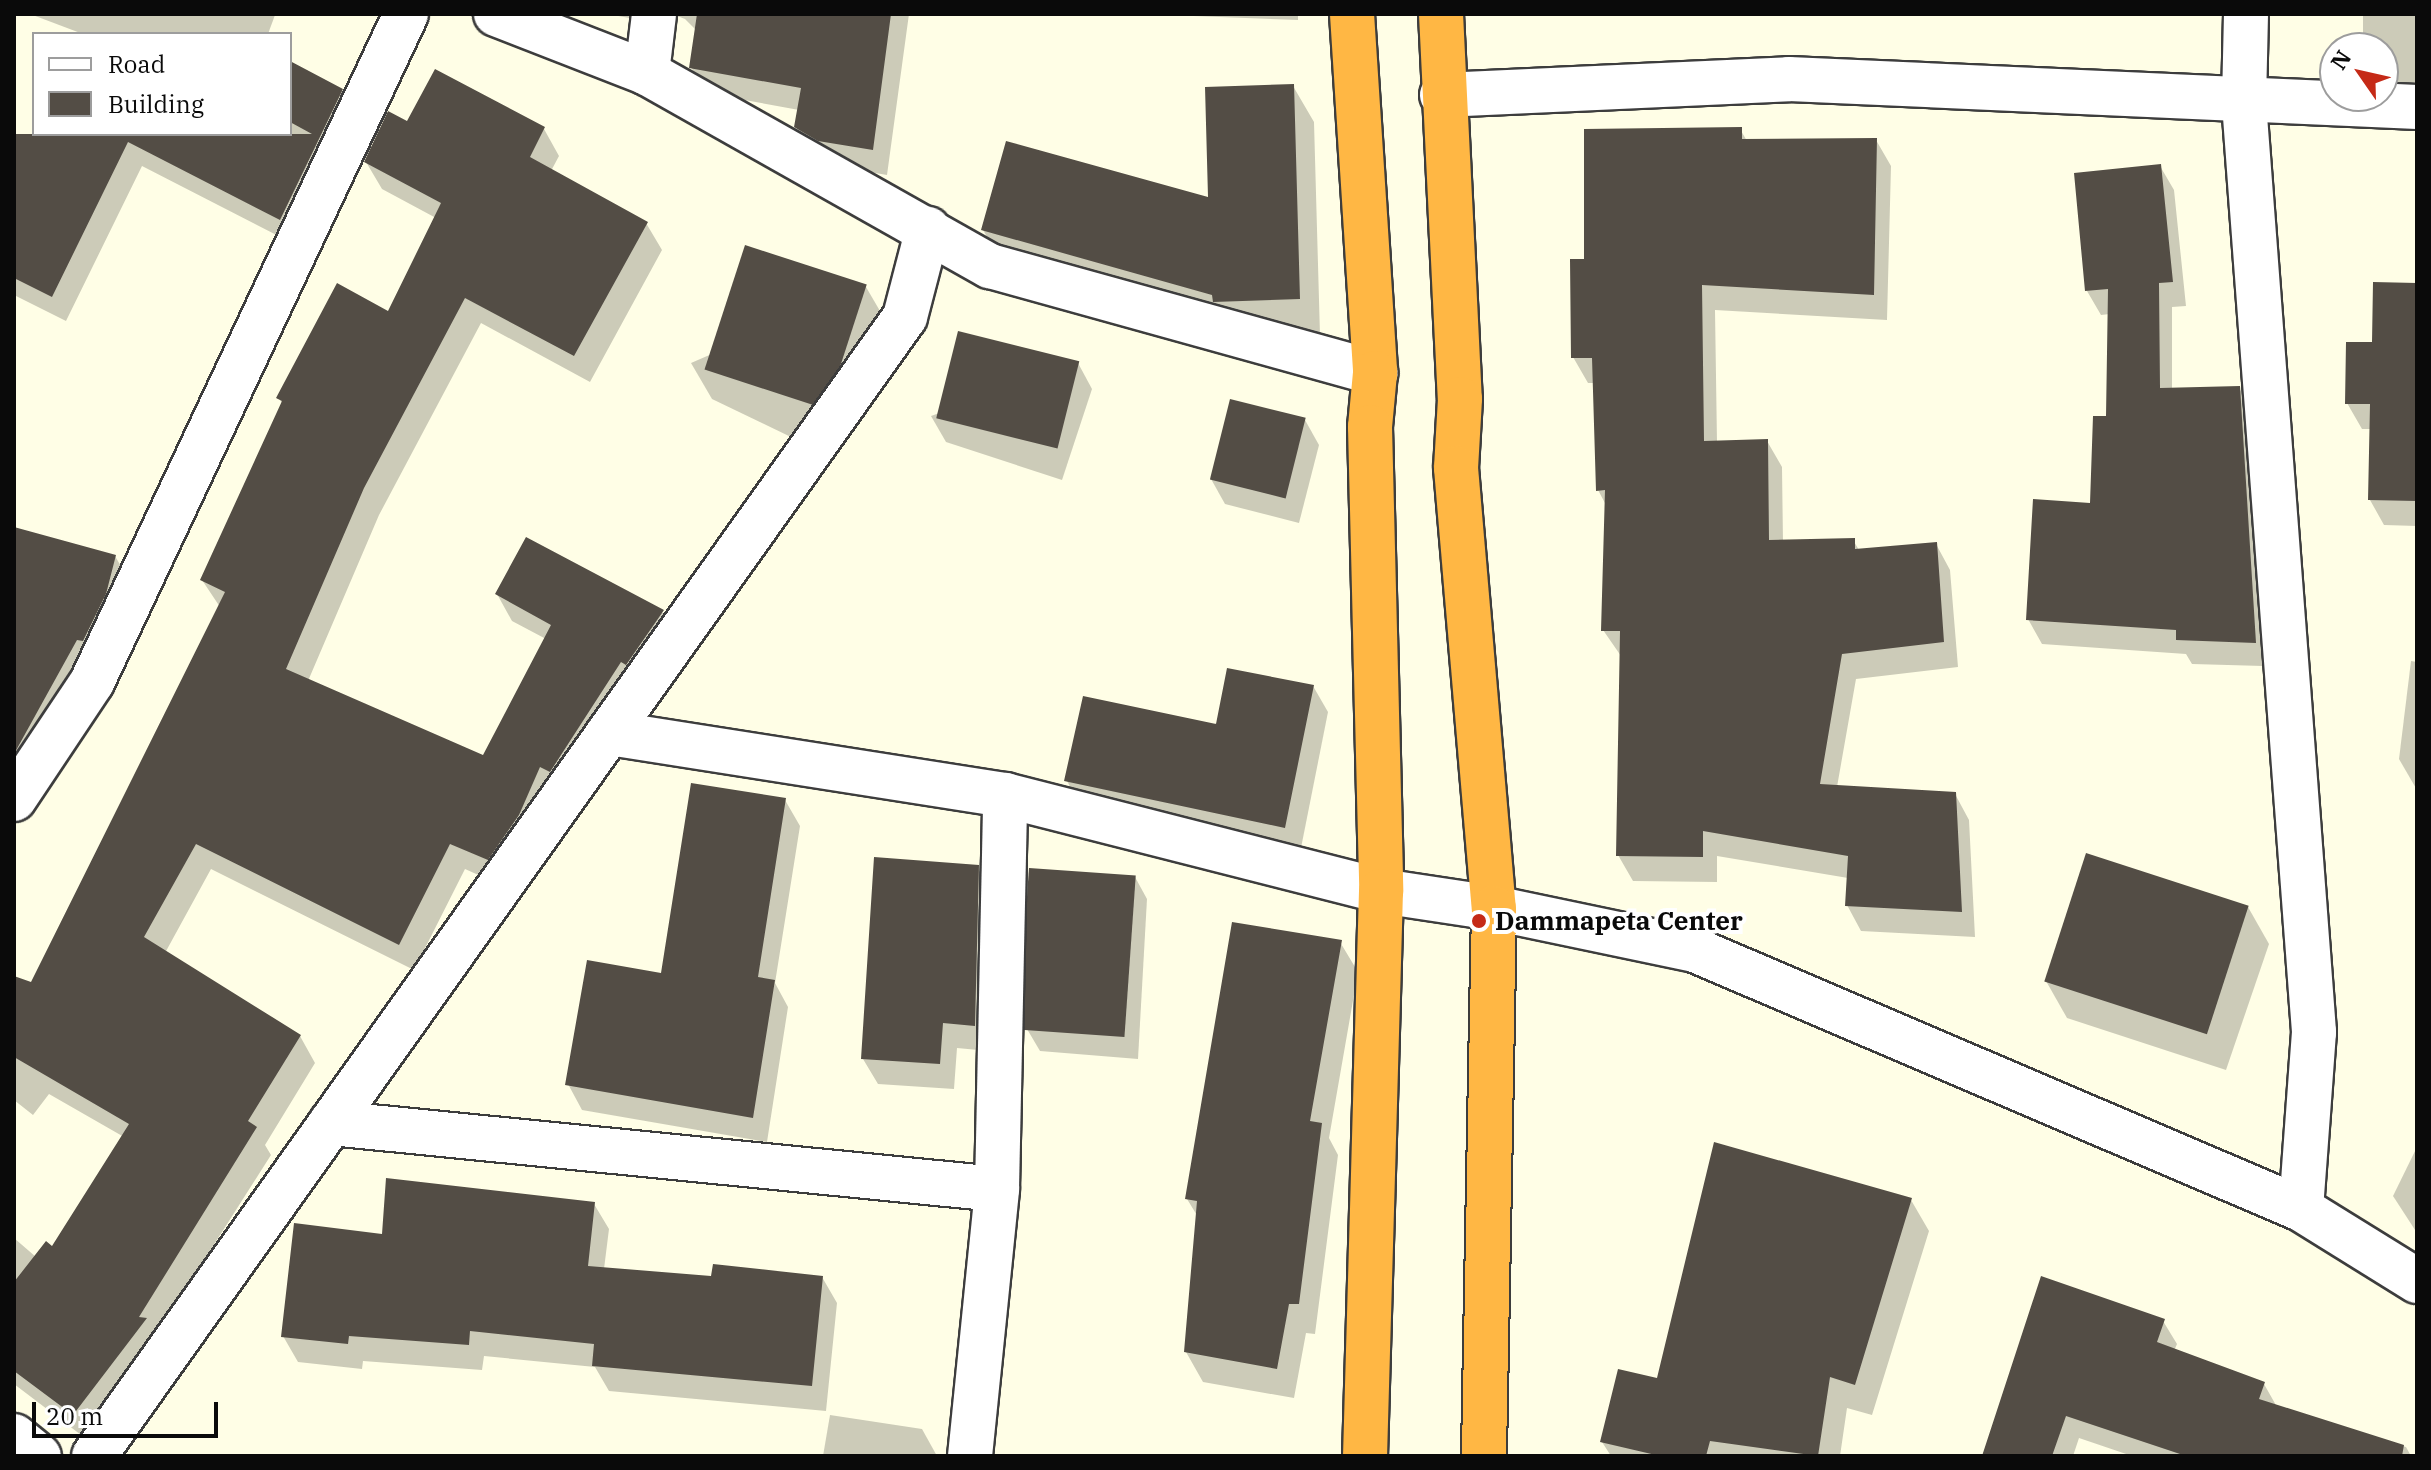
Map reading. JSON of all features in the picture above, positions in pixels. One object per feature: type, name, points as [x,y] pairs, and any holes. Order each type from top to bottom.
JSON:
[{"type":"highway","points":[[1352,14],[1375,373],[1370,427],[1381,891],[1365,1456]]},
{"type":"highway","points":[[1441,14],[1442,95],[1460,399],[1456,468],[1494,908],[1484,1456]]},
{"type":"street","points":[[14,799],[92,682],[406,14]]},
{"type":"street","points":[[496,14],[647,73],[990,266],[1375,373]]},
{"type":"street","points":[[647,73],[654,14]]},
{"type":"street","points":[[2246,14],[2244,103],[2314,1032],[2301,1209]]},
{"type":"street","points":[[1442,95],[1789,79],[2244,103],[2417,107]]},
{"type":"street","points":[[94,1456],[905,317],[928,229]]},
{"type":"street","points":[[609,733],[1005,795],[1381,891],[1494,908],[1695,950],[2301,1209],[2417,1281]]},
{"type":"street","points":[[970,1456],[997,1189],[1005,795]]},
{"type":"street","points":[[331,1123],[997,1189]]},
{"type":"street","points":[[14,1436],[39,1456]]},
{"type":"building","points":[[697,14],[891,14],[873,150],[818,141],[794,127],[801,88],[689,68]]},
{"type":"building","points":[[292,62],[343,89],[280,220],[128,142],[52,297],[14,278],[14,134],[312,134],[292,123]]},
{"type":"building","points":[[435,69],[545,127],[530,157],[648,222],[574,356],[465,298],[364,488],[286,669],[483,755],[551,625],[495,594],[526,537],[664,610],[626,665],[621,662],[550,772],[540,767],[519,815],[488,860],[450,844],[399,945],[196,844],[144,937],[301,1035],[248,1121],[257,1127],[139,1317],[147,1318],[73,1415],[14,1371],[14,1282],[46,1241],[52,1246],[129,1124],[14,1057],[14,976],[31,982],[225,592],[200,580],[282,401],[276,398],[337,283],[388,311],[441,203],[364,162],[388,111],[407,121]]},
{"type":"building","points":[[1294,84],[1300,299],[1213,302],[1212,295],[981,230],[1006,141],[1208,197],[1205,87]]},
{"type":"building","points":[[1742,127],[1742,139],[1877,138],[1874,295],[1702,285],[1704,441],[1768,439],[1769,540],[1855,538],[1855,549],[1937,542],[1944,642],[1842,654],[1820,784],[1956,792],[1962,912],[1845,906],[1848,856],[1703,831],[1703,857],[1616,856],[1620,631],[1601,631],[1605,490],[1596,491],[1592,358],[1571,358],[1570,259],[1584,259],[1584,129]]},
{"type":"building","points":[[2161,164],[2173,282],[2159,283],[2160,388],[2240,386],[2256,643],[2176,640],[2176,630],[2026,620],[2033,499],[2090,503],[2093,416],[2106,416],[2108,289],[2085,291],[2074,173]]},
{"type":"building","points":[[745,245],[867,285],[826,409],[705,370]]},
{"type":"building","points":[[2373,282],[2417,283],[2417,501],[2368,500],[2370,404],[2345,404],[2346,342],[2372,342]]},
{"type":"building","points":[[958,331],[1079,361],[1058,449],[936,418]]},
{"type":"building","points":[[1230,399],[1306,418],[1286,498],[1210,480]]},
{"type":"building","points":[[14,527],[116,555],[106,594],[83,641],[77,640],[14,754]]},
{"type":"building","points":[[1227,668],[1314,685],[1285,828],[1064,781],[1083,696],[1216,724]]},
{"type":"building","points":[[691,783],[786,798],[758,977],[775,980],[753,1118],[565,1085],[587,960],[661,973]]},
{"type":"building","points":[[2086,853],[2249,906],[2207,1034],[2044,981]]},
{"type":"building","points":[[874,857],[979,865],[975,1026],[943,1023],[940,1064],[861,1059]]},
{"type":"building","points":[[1029,868],[1136,875],[1124,1037],[1018,1030]]},
{"type":"building","points":[[1232,922],[1342,940],[1310,1121],[1322,1123],[1299,1304],[1289,1304],[1277,1369],[1184,1352],[1197,1201],[1185,1199]]},
{"type":"building","points":[[1714,1142],[1912,1198],[1855,1385],[1830,1377],[1818,1456],[1710,1441],[1706,1456],[1660,1456],[1600,1442],[1618,1369],[1657,1378]]},
{"type":"building","points":[[386,1178],[595,1202],[588,1266],[711,1276],[713,1264],[823,1276],[812,1386],[592,1366],[594,1344],[470,1331],[469,1345],[349,1336],[348,1344],[281,1337],[294,1223],[382,1234]]},
{"type":"building","points":[[2041,1276],[2165,1319],[2157,1342],[2265,1382],[2259,1399],[2404,1445],[2402,1456],[2186,1456],[2066,1416],[2052,1456],[1982,1456]]},
{"type":"place","name":"Dammapeta Center","points":[[1479,921]]}]
